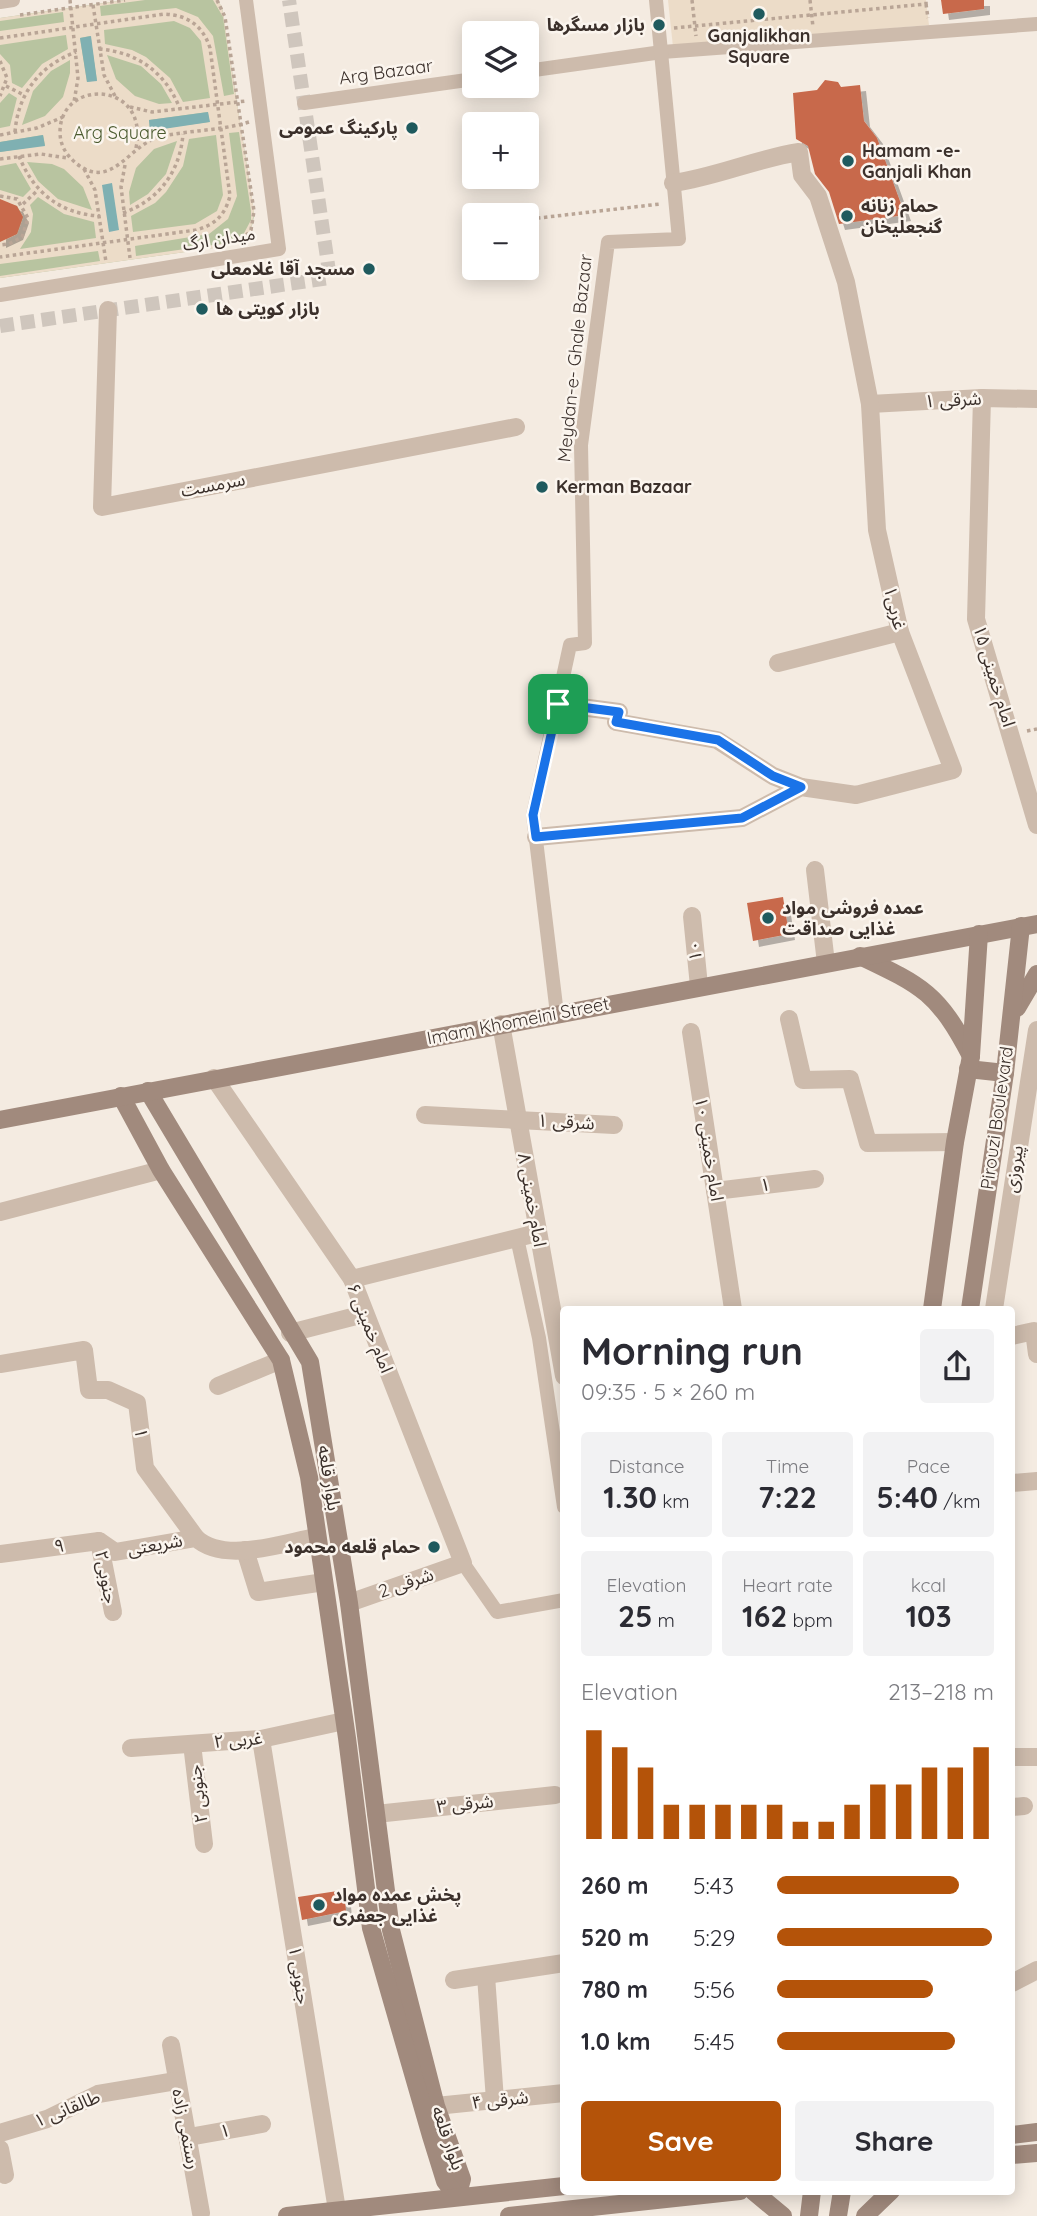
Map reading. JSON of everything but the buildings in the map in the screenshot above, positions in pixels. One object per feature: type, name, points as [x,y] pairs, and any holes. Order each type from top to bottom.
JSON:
[{"type":"main road","name":"Imam Khomeini Street","points":[[0,1120],[1029,925]]},
{"type":"main road","name":"Pirouzi Boulevard","points":[[970,1306],[1011,1025],[1029,925]]},
{"type":"main road","name":"Pirouzi Boulevard","points":[[932,1306],[955,1142],[970,1062],[979,934]]},
{"type":"main road","points":[[860,956],[908,979],[945,1008],[970,1062],[1005,1073]]},
{"type":"main road","points":[[1011,1025],[1022,995],[1037,974]]},
{"type":"main road","name":"بلوار قلعه","points":[[148,1091],[290,1333],[310,1362],[349,1603],[391,1930],[436,2106],[462,2179],[457,2197]]},
{"type":"main road","name":"بلوار قلعه","points":[[121,1096],[161,1170],[281,1360],[309,1478],[371,1928],[445,2181],[457,2197]]},
{"type":"main road","points":[[1015,2134],[1037,2132]]},
{"type":"main road","points":[[1015,2155],[1037,2153]]},
{"type":"main road","points":[[287,2216],[560,2186]]},
{"type":"main road","points":[[509,2216],[626,2210],[716,2195]]},
{"type":"main road","points":[[758,2195],[783,2216]]},
{"type":"main road","points":[[809,2216],[812,2195]]},
{"type":"main road","points":[[838,2216],[841,2195]]},
{"type":"main road","points":[[865,2216],[887,2195]]},
{"type":"street","points":[[0,2],[13,0]]},
{"type":"street","name":"میدان ارگ","points":[[0,295],[279,249],[246,0]]},
{"type":"street","points":[[656,0],[662,52]]},
{"type":"street","points":[[539,69],[662,52],[1037,24]]},
{"type":"street","name":"Meydan-e- Ghale Bazaar","points":[[558,1014],[533,815],[570,645],[585,642],[581,445],[608,242],[679,239],[662,52]]},
{"type":"street","name":"Arg Bazaar","points":[[304,103],[462,81]]},
{"type":"street","name":"غربی۱","points":[[673,183],[712,176],[762,158],[799,152],[802,175],[818,196],[836,247],[870,404],[877,530],[900,632],[953,770],[856,795],[801,787]]},
{"type":"street","name":"سرمست","points":[[108,310],[102,507],[516,427]]},
{"type":"street","name":"۱ شرقی","points":[[870,404],[982,398],[1037,399]]},
{"type":"street","name":"امام خمینی ۱۵","points":[[982,398],[976,619],[1037,825]]},
{"type":"street","points":[[778,663],[900,632]]},
{"type":"street","points":[[558,704],[619,712],[616,722],[718,740],[773,776],[801,787]]},
{"type":"street","points":[[536,837],[742,818],[801,787]]},
{"type":"street","points":[[816,870],[826,963]]},
{"type":"street","name":"۱۰","points":[[692,916],[699,986]]},
{"type":"street","points":[[789,1019],[803,1080],[850,1079],[868,1143],[955,1142]]},
{"type":"street","name":"امام خمینی ۸","points":[[501,1024],[537,1233],[559,1331]]},
{"type":"street","name":"پیروزی","points":[[994,1306],[1037,1030]]},
{"type":"street","name":"امام خمینی ۱۰","points":[[691,1032],[733,1306]]},
{"type":"street","name":"امام خمینی ۶","points":[[214,1078],[352,1279],[463,1563]]},
{"type":"street","name":"۱ شرقی","points":[[425,1115],[614,1125]]},
{"type":"street","points":[[0,1212],[161,1170]]},
{"type":"street","name":"۱","points":[[715,1191],[815,1180]]},
{"type":"street","points":[[352,1279],[537,1233]]},
{"type":"street","points":[[517,1238],[539,1338],[560,1480]]},
{"type":"street","points":[[290,1333],[364,1314]]},
{"type":"street","points":[[1015,1335],[1034,1331],[1037,1354]]},
{"type":"street","name":"۱","points":[[0,1364],[84,1350],[89,1391],[108,1390],[137,1403],[145,1468],[196,1538]]},
{"type":"street","points":[[218,1386],[281,1360]]},
{"type":"street","points":[[1015,1483],[1037,1482]]},
{"type":"street","name":"شریعتی","points":[[99,1541],[115,1552],[196,1538],[207,1548],[245,1549],[316,1537]]},
{"type":"street","name":"۹","points":[[1,1549],[99,1541]]},
{"type":"street","name":"جنوبی۲","points":[[99,1541],[113,1612]]},
{"type":"street","points":[[245,1549],[258,1592],[324,1582]]},
{"type":"street","points":[[463,1563],[497,1612],[560,1602]]},
{"type":"street","name":"2 شرقی","points":[[349,1603],[463,1563]]},
{"type":"street","name":"۲ غربی","points":[[131,1748],[261,1739],[344,1721]]},
{"type":"street","name":"۱ جنوبی","points":[[261,1739],[337,2210]]},
{"type":"street","name":"۲ جنوبی","points":[[192,1744],[204,1844]]},
{"type":"street","points":[[1015,1757],[1037,1757]]},
{"type":"street","name":"۳ شرقی","points":[[376,1814],[555,1795]]},
{"type":"street","points":[[454,1980],[560,1964]]},
{"type":"street","points":[[1015,1981],[1037,1970]]},
{"type":"street","points":[[486,1976],[495,2100]]},
{"type":"street","name":"رستمی زاده","points":[[171,2045],[201,2213]]},
{"type":"street","name":"طالقانی ۱","points":[[0,2133],[47,2119],[98,2094],[176,2081]]},
{"type":"street","name":"شرقی ۴","points":[[436,2106],[560,2093]]},
{"type":"street","name":"۱","points":[[189,2137],[262,2124]]},
{"type":"street","points":[[0,2149],[5,2175]]},
{"type":"path","points":[[70,0],[78,78],[74,102]]},
{"type":"path","points":[[14,16],[125,0]]},
{"type":"path","points":[[217,0],[225,17],[254,211]]},
{"type":"path","points":[[692,0],[695,26]]},
{"type":"path","points":[[810,0],[815,40]]},
{"type":"path","points":[[660,29],[926,4],[926,0]]},
{"type":"path","points":[[93,5],[104,75],[115,96]]},
{"type":"path","points":[[0,38],[164,15],[185,17],[194,22],[207,38],[230,185],[227,206],[222,215],[215,222],[196,230],[0,257]]},
{"type":"path","points":[[99,49],[123,52],[145,62],[170,87],[180,109]]},
{"type":"path","points":[[15,132],[24,95],[46,68],[76,52]]},
{"type":"path","points":[[0,61],[6,70],[6,86],[0,96]]},
{"type":"path","points":[[6,86],[24,95]]},
{"type":"path","points":[[130,107],[137,120],[139,134],[136,148],[125,163],[112,170],[98,172],[84,169],[69,158],[62,145],[60,131],[63,117],[74,102],[87,95],[101,93],[115,96],[130,107],[152,112],[238,101],[260,102]]},
{"type":"path","points":[[0,135],[37,128],[63,117]]},
{"type":"path","points":[[136,148],[156,138],[241,124],[259,118]]},
{"type":"path","points":[[123,213],[145,203],[163,188],[180,156],[184,133]]},
{"type":"path","points":[[0,159],[41,154],[69,158]]},
{"type":"path","points":[[19,156],[38,190],[66,209],[100,216]]},
{"type":"path","points":[[125,163],[121,187],[130,260]]},
{"type":"path","points":[[84,169],[95,190],[107,263]]},
{"type":"path","points":[[23,204],[38,190]]},
{"type":"path","points":[[0,195],[10,196],[23,204],[28,218],[26,232],[9,244],[0,245]]},
{"type":"path","points":[[539,218],[675,202]]},
{"type":"path","points":[[9,244],[11,257]]},
{"type":"green space","name":"Arg Square","points":[[125,0],[217,0],[222,7],[254,211],[251,229],[240,241],[228,246],[0,278],[0,18]]},
{"type":"shaded area","points":[[125,0],[145,0],[100,6],[101,16],[176,8],[198,17],[213,36],[224,96],[234,94],[223,17],[213,0],[217,0],[222,7],[254,211],[251,230],[245,238],[228,246],[0,278],[100,261],[98,251],[0,264],[0,240],[17,234],[23,217],[17,206],[0,201],[0,190],[23,197],[31,189],[16,163],[0,166],[0,152],[45,145],[43,135],[0,142],[0,128],[10,126],[17,98],[9,93],[0,103],[0,54],[10,65],[12,83],[22,88],[42,64],[68,49],[66,35],[0,45],[0,31],[64,22],[63,12],[0,21],[0,18]],"holes":[[[174,21],[190,28],[201,41],[210,98],[183,102],[170,78],[146,57],[132,50],[105,44],[104,30]],[[90,36],[97,80],[87,82],[80,38]],[[107,55],[141,66],[161,84],[172,103],[159,104],[135,96],[116,79]],[[70,60],[70,73],[63,97],[45,116],[22,125],[33,91],[51,71]],[[208,112],[209,122],[150,130],[149,120]],[[239,132],[251,211],[251,220],[243,235],[227,243],[136,256],[135,246],[209,234],[228,219],[237,196],[229,133]],[[216,135],[223,195],[217,211],[195,224],[133,232],[131,216],[155,203],[166,192],[183,166],[189,139]],[[177,141],[166,174],[148,194],[130,205],[129,192],[136,168],[154,149]],[[27,162],[52,164],[64,169],[83,187],[92,210],[58,199],[38,181]],[[38,197],[64,214],[94,222],[96,238],[20,249],[31,232],[33,214],[30,205]]]},
{"type":"shaded area","points":[[668,0],[926,0],[929,25],[673,47]]},
{"type":"water","points":[[91,36],[97,81],[87,82],[80,38]]},
{"type":"water","points":[[208,112],[210,122],[150,131],[149,120]]},
{"type":"water","points":[[43,135],[45,146],[0,152],[0,142]]},
{"type":"water","points":[[112,183],[119,230],[109,232],[102,185]]},
{"type":"tunnel","points":[[0,326],[330,278],[289,0]]},
{"type":"place","name":"Ganjalikhan Square","points":[[759,14]]},
{"type":"place","name":"بازار مسگرها","points":[[659,25]]},
{"type":"place","name":"پارکینگ عمومی","points":[[412,128]]},
{"type":"place","name":"Hamam -e- Ganjali Khan","points":[[848,161]]},
{"type":"place","name":"حمام زنانه گنجعلیخان","points":[[847,216]]},
{"type":"place","name":"مسجد آقا غلامعلی","points":[[369,269]]},
{"type":"place","name":"بازار کویتی ها","points":[[202,309]]},
{"type":"place","name":"Kerman Bazaar","points":[[542,487]]},
{"type":"place","name":"عمده فروشی مواد غذایی صداقت","points":[[768,918]]},
{"type":"place","name":"حمام قلعه محمود","points":[[434,1547]]},
{"type":"place","name":"پخش عمده مواد غذایی جعفری","points":[[319,1905]]},
{"type":"route","points":[[558,704],[619,712],[616,722],[648,730],[678,732],[718,740],[773,776],[801,787],[742,818],[536,837],[533,815],[558,704]]}]
